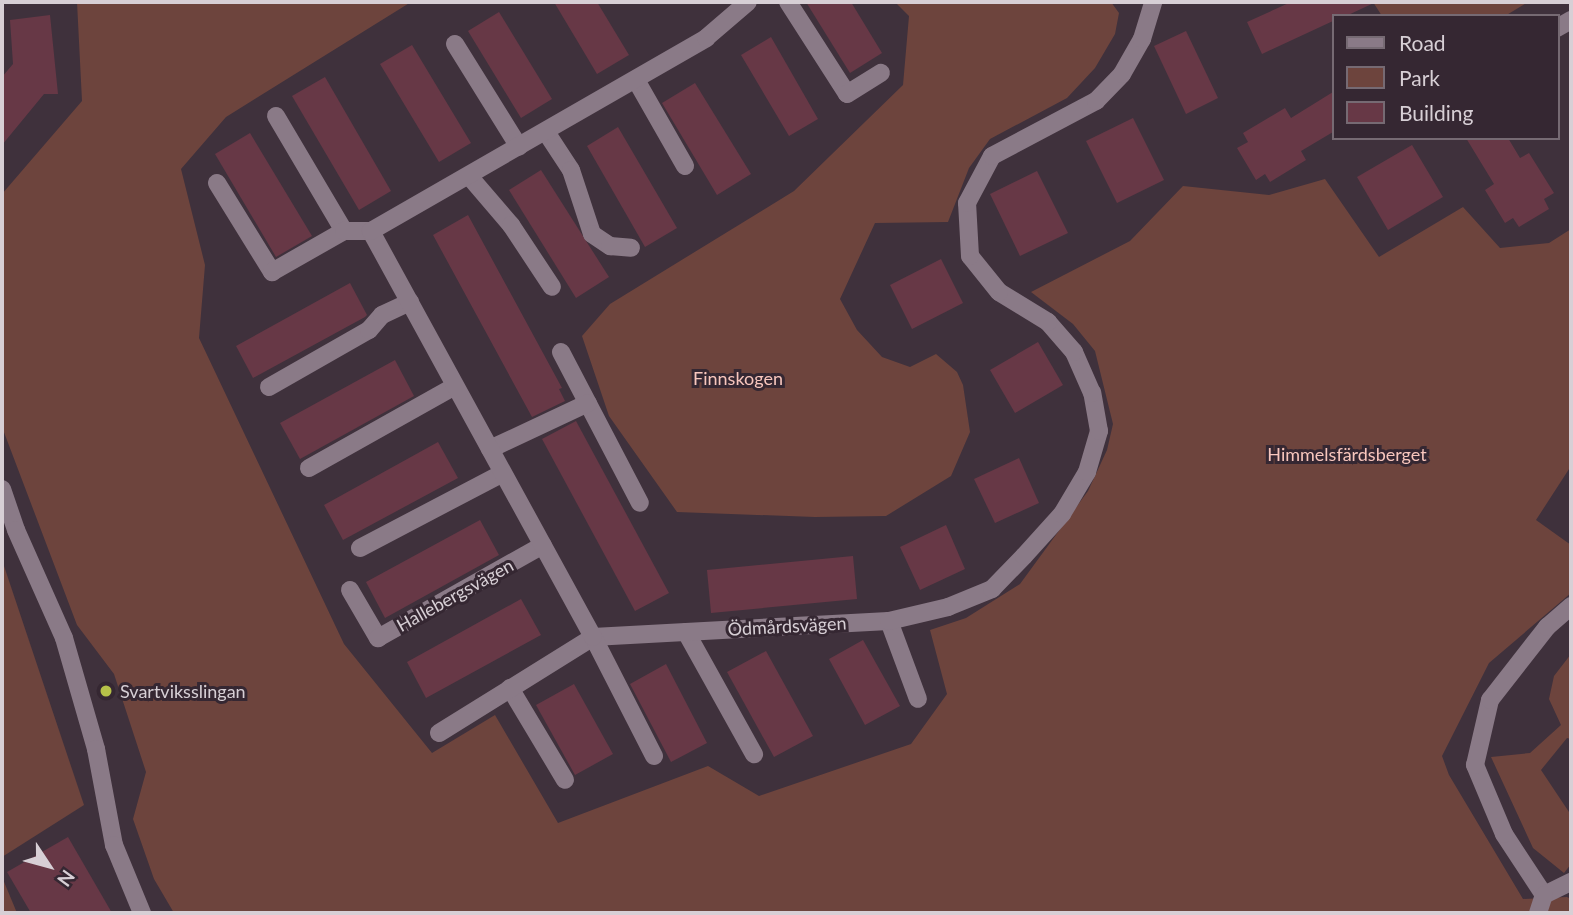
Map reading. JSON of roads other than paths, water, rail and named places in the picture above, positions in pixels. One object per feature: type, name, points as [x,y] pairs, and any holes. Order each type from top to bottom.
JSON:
[{"type":"street","points":[[217,183],[272,272],[344,231],[371,231],[546,132],[706,38],[748,2]]},
{"type":"street","points":[[788,2],[847,94],[880,73]]},
{"type":"street","name":"Ödmårdsvägen","points":[[439,733],[593,637],[889,621],[948,607],[992,589],[1062,514],[1087,472],[1099,430],[1092,393],[1074,352],[1048,322],[999,292],[970,256],[967,202],[992,156],[1096,101],[1122,74],[1142,39],[1153,2]]},
{"type":"street","points":[[455,44],[519,147]]},
{"type":"street","points":[[636,80],[685,166]]},
{"type":"street","points":[[276,116],[344,231]]},
{"type":"street","points":[[546,132],[571,170],[592,234],[610,246],[631,248]]},
{"type":"street","points":[[468,176],[511,226],[552,287]]},
{"type":"street","points":[[371,231],[593,637],[653,755]]},
{"type":"street","points":[[269,387],[369,330],[382,315],[410,302]]},
{"type":"street","points":[[561,352],[640,503]]},
{"type":"street","points":[[309,468],[456,386]]},
{"type":"street","points":[[490,449],[588,403]]},
{"type":"street","points":[[360,548],[503,473]]},
{"type":"street","points":[[2,489],[16,530],[64,638],[96,749],[114,845],[142,913]]},
{"type":"street","name":"Hallebergsvägen","points":[[349,590],[378,638],[543,545]]},
{"type":"street","points":[[1544,895],[1504,834],[1475,765],[1490,700],[1547,628],[1571,606]]},
{"type":"street","points":[[889,621],[918,699]]},
{"type":"street","points":[[686,632],[754,754]]},
{"type":"street","points":[[510,688],[565,780]]},
{"type":"street","points":[[1538,913],[1544,895],[1571,882]]},
{"type":"place","name":"Svartviksslingan","points":[[106,691]]},
{"type":"park label","name":"Finnskogen","points":[[738,378]]},
{"type":"park label","name":"Himmelsfärdsberget","points":[[1347,454]]}]
